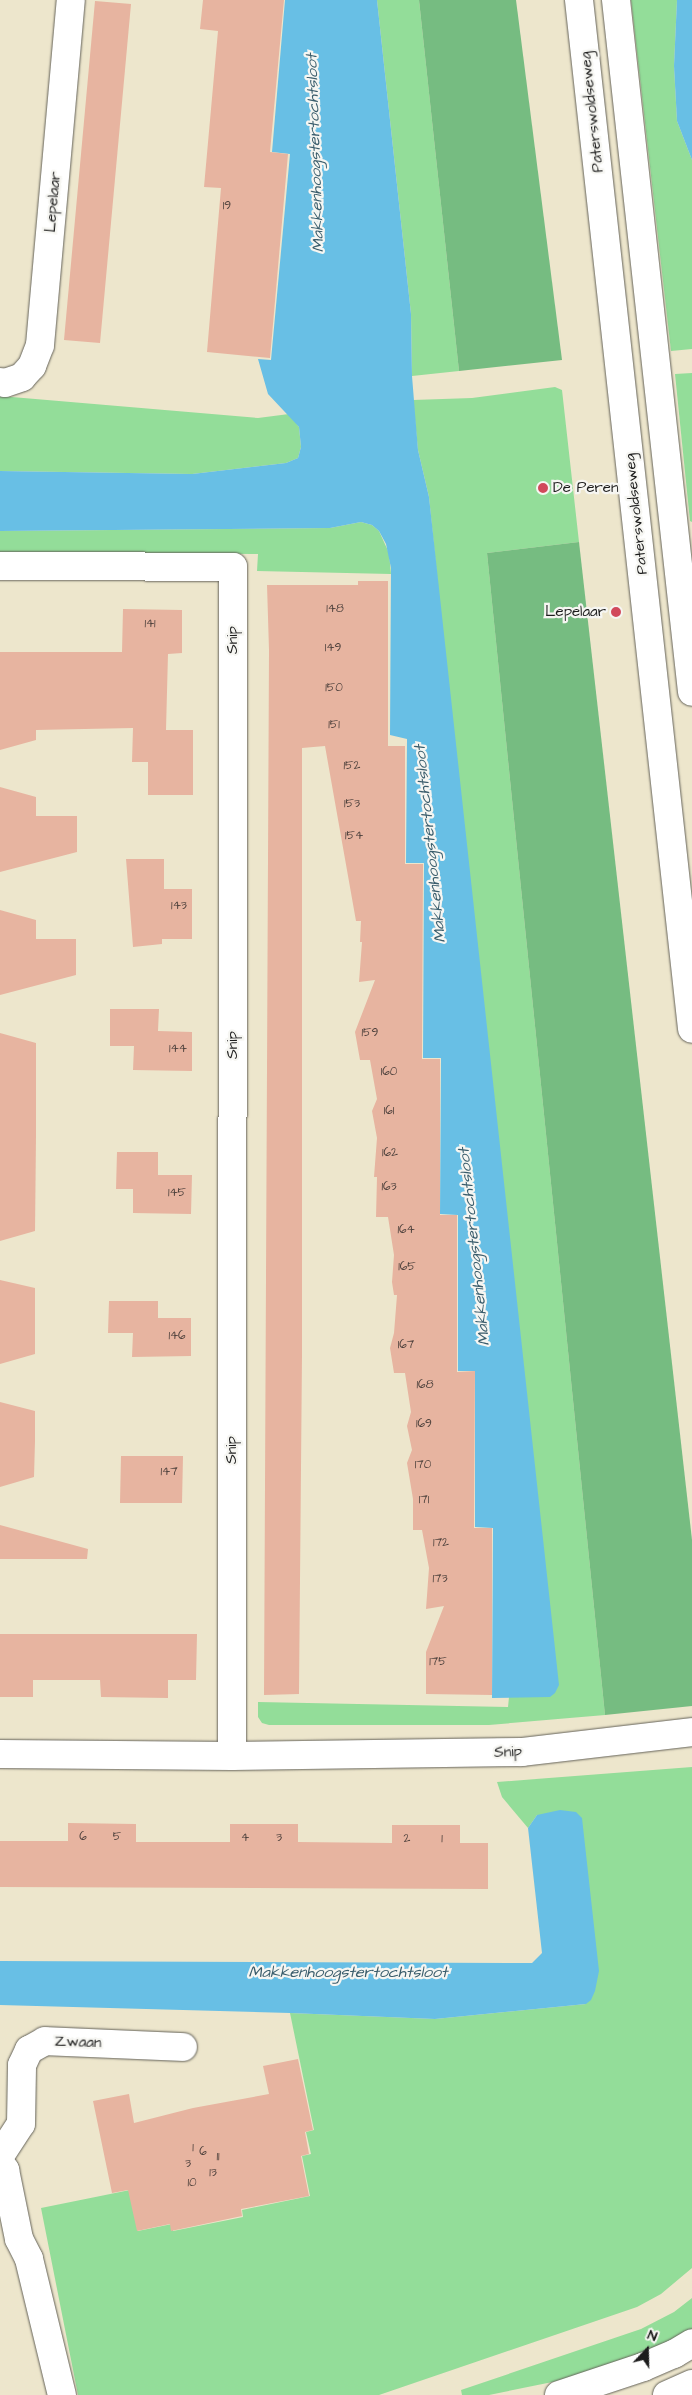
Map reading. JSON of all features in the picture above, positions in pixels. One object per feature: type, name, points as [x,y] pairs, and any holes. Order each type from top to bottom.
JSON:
[{"type":"street","name":"Lepelaar","points":[[0,382],[22,377],[32,366],[40,344],[71,0]]},
{"type":"street","name":"Paterswoldseweg","points":[[579,0],[692,1029]]},
{"type":"street","points":[[616,0],[692,692]]},
{"type":"street","name":"Snip","points":[[0,566],[233,567],[232,1756]]},
{"type":"street","name":"Snip","points":[[0,1754],[232,1756],[522,1752],[692,1732]]},
{"type":"street","name":"Zwaan","points":[[0,2156],[21,2124],[22,2065],[29,2050],[45,2041],[183,2047]]},
{"type":"street","points":[[0,2163],[5,2170],[19,2239],[29,2259],[62,2395]]},
{"type":"street","points":[[560,2395],[643,2367],[674,2354],[692,2343]]},
{"type":"street","points":[[667,2395],[692,2384]]},
{"type":"green space","points":[[377,0],[419,0],[459,371],[412,376],[411,314]]},
{"type":"green space","points":[[419,0],[516,0],[562,360],[459,371]]},
{"type":"green space","points":[[631,0],[677,0],[674,66],[677,121],[692,160],[692,349],[671,351]]},
{"type":"green space","points":[[692,373],[692,522],[690,521],[675,374]]},
{"type":"green space","points":[[555,387],[562,390],[579,542],[487,553],[605,1715],[489,1725],[269,1725],[262,1723],[258,1717],[258,1702],[508,1707],[509,1697],[550,1697],[429,497],[418,450],[413,400],[472,398]]},
{"type":"green space","points":[[0,396],[258,418],[289,414],[299,427],[301,447],[298,458],[286,463],[192,474],[0,471]]},
{"type":"green space","points":[[361,522],[372,525],[379,531],[389,553],[391,574],[257,571],[258,554],[0,553],[0,531],[330,528]]},
{"type":"green space","points":[[579,542],[692,1540],[692,1706],[605,1715],[487,553]]},
{"type":"green space","points":[[692,1767],[692,2268],[661,2294],[637,2307],[379,2395],[78,2395],[41,2208],[130,2190],[138,2231],[172,2224],[173,2231],[243,2217],[242,2210],[310,2196],[302,2156],[311,2154],[306,2132],[314,2130],[290,2013],[435,2019],[586,2004],[537,1815],[528,1828],[502,1797],[497,1782]]},
{"type":"green space","points":[[692,2298],[692,2329],[655,2350],[577,2377],[489,2395],[462,2395],[461,2390],[641,2329],[674,2312]]},
{"type":"water","name":"Makkenhoogstertochtsloot","points":[[285,0],[377,0],[411,314],[412,376],[418,450],[429,497],[559,1685],[555,1693],[550,1697],[492,1698],[493,1528],[475,1527],[475,1371],[458,1371],[458,1215],[440,1214],[441,1058],[423,1058],[424,863],[406,863],[407,739],[390,735],[391,568],[386,544],[379,531],[372,525],[361,522],[330,528],[0,531],[0,471],[192,474],[286,463],[298,458],[301,447],[299,427],[268,394],[258,359],[271,360],[290,154],[272,152]]},
{"type":"water","points":[[677,0],[692,0],[692,160],[677,121],[674,66]]},
{"type":"water","name":"Makkenhoogstertochtsloot","points":[[560,1810],[576,1812],[582,1818],[599,1971],[595,1991],[591,2000],[586,2004],[435,2019],[0,2005],[0,1961],[532,1963],[542,1953],[528,1828],[537,1815]]},
{"type":"building","points":[[203,0],[284,0],[270,152],[288,154],[270,358],[207,352],[221,188],[204,187],[218,31],[200,29]]},
{"type":"building","points":[[95,1],[131,4],[100,343],[64,340]]},
{"type":"building","points":[[358,581],[388,581],[388,746],[405,746],[405,864],[423,864],[422,1059],[440,1059],[440,1215],[457,1215],[457,1372],[475,1371],[474,1528],[492,1528],[492,1695],[426,1694],[426,1652],[444,1606],[426,1609],[429,1568],[422,1530],[413,1530],[413,1499],[407,1463],[412,1450],[407,1426],[411,1412],[405,1373],[394,1373],[390,1348],[394,1333],[397,1295],[394,1295],[392,1282],[394,1255],[388,1217],[376,1217],[377,1177],[374,1177],[377,1138],[372,1111],[377,1099],[370,1060],[360,1060],[355,1032],[375,980],[359,982],[362,942],[360,942],[361,921],[356,921],[325,746],[302,748],[302,1355],[299,1694],[264,1695],[269,650],[267,585],[358,585]]},
{"type":"building","points":[[123,609],[182,610],[182,653],[168,654],[166,730],[193,730],[193,795],[148,795],[148,762],[132,762],[133,728],[36,730],[36,740],[0,750],[0,652],[122,652]]},
{"type":"building","points":[[0,787],[36,797],[36,816],[77,816],[77,852],[0,872]]},
{"type":"building","points":[[126,859],[164,859],[164,889],[192,889],[192,939],[162,939],[162,944],[133,947]]},
{"type":"building","points":[[0,910],[36,920],[36,939],[76,939],[76,975],[0,995]]},
{"type":"building","points":[[110,1009],[159,1009],[158,1031],[192,1032],[192,1071],[133,1070],[134,1046],[110,1046]]},
{"type":"building","points":[[0,1033],[36,1043],[36,1136],[35,1231],[0,1241]]},
{"type":"building","points":[[117,1152],[158,1152],[158,1175],[192,1175],[191,1214],[133,1213],[133,1189],[116,1189]]},
{"type":"building","points":[[0,1280],[35,1288],[35,1354],[0,1364]]},
{"type":"building","points":[[109,1301],[158,1301],[158,1318],[191,1318],[191,1356],[132,1357],[133,1333],[108,1333]]},
{"type":"building","points":[[0,1402],[35,1411],[35,1441],[34,1477],[0,1487]]},
{"type":"building","points":[[121,1456],[183,1456],[182,1503],[120,1503]]},
{"type":"building","points":[[0,1525],[88,1549],[87,1559],[0,1559]]},
{"type":"building","points":[[0,1634],[197,1634],[196,1680],[168,1680],[168,1698],[101,1697],[100,1680],[33,1680],[33,1697],[0,1697]]},
{"type":"building","points":[[68,1823],[136,1824],[136,1842],[230,1842],[230,1824],[298,1824],[298,1842],[392,1843],[392,1825],[460,1825],[460,1843],[488,1843],[488,1889],[0,1887],[0,1841],[68,1841]]},
{"type":"building","points":[[298,2059],[313,2130],[305,2132],[309,2154],[301,2156],[309,2196],[241,2209],[242,2216],[171,2231],[170,2224],[137,2231],[128,2190],[112,2193],[93,2101],[129,2094],[134,2123],[193,2108],[269,2094],[263,2066]]},
{"type":"place","name":"De Peren","points":[[543,488]]},
{"type":"place","name":"Lepelaar","points":[[616,612]]}]
